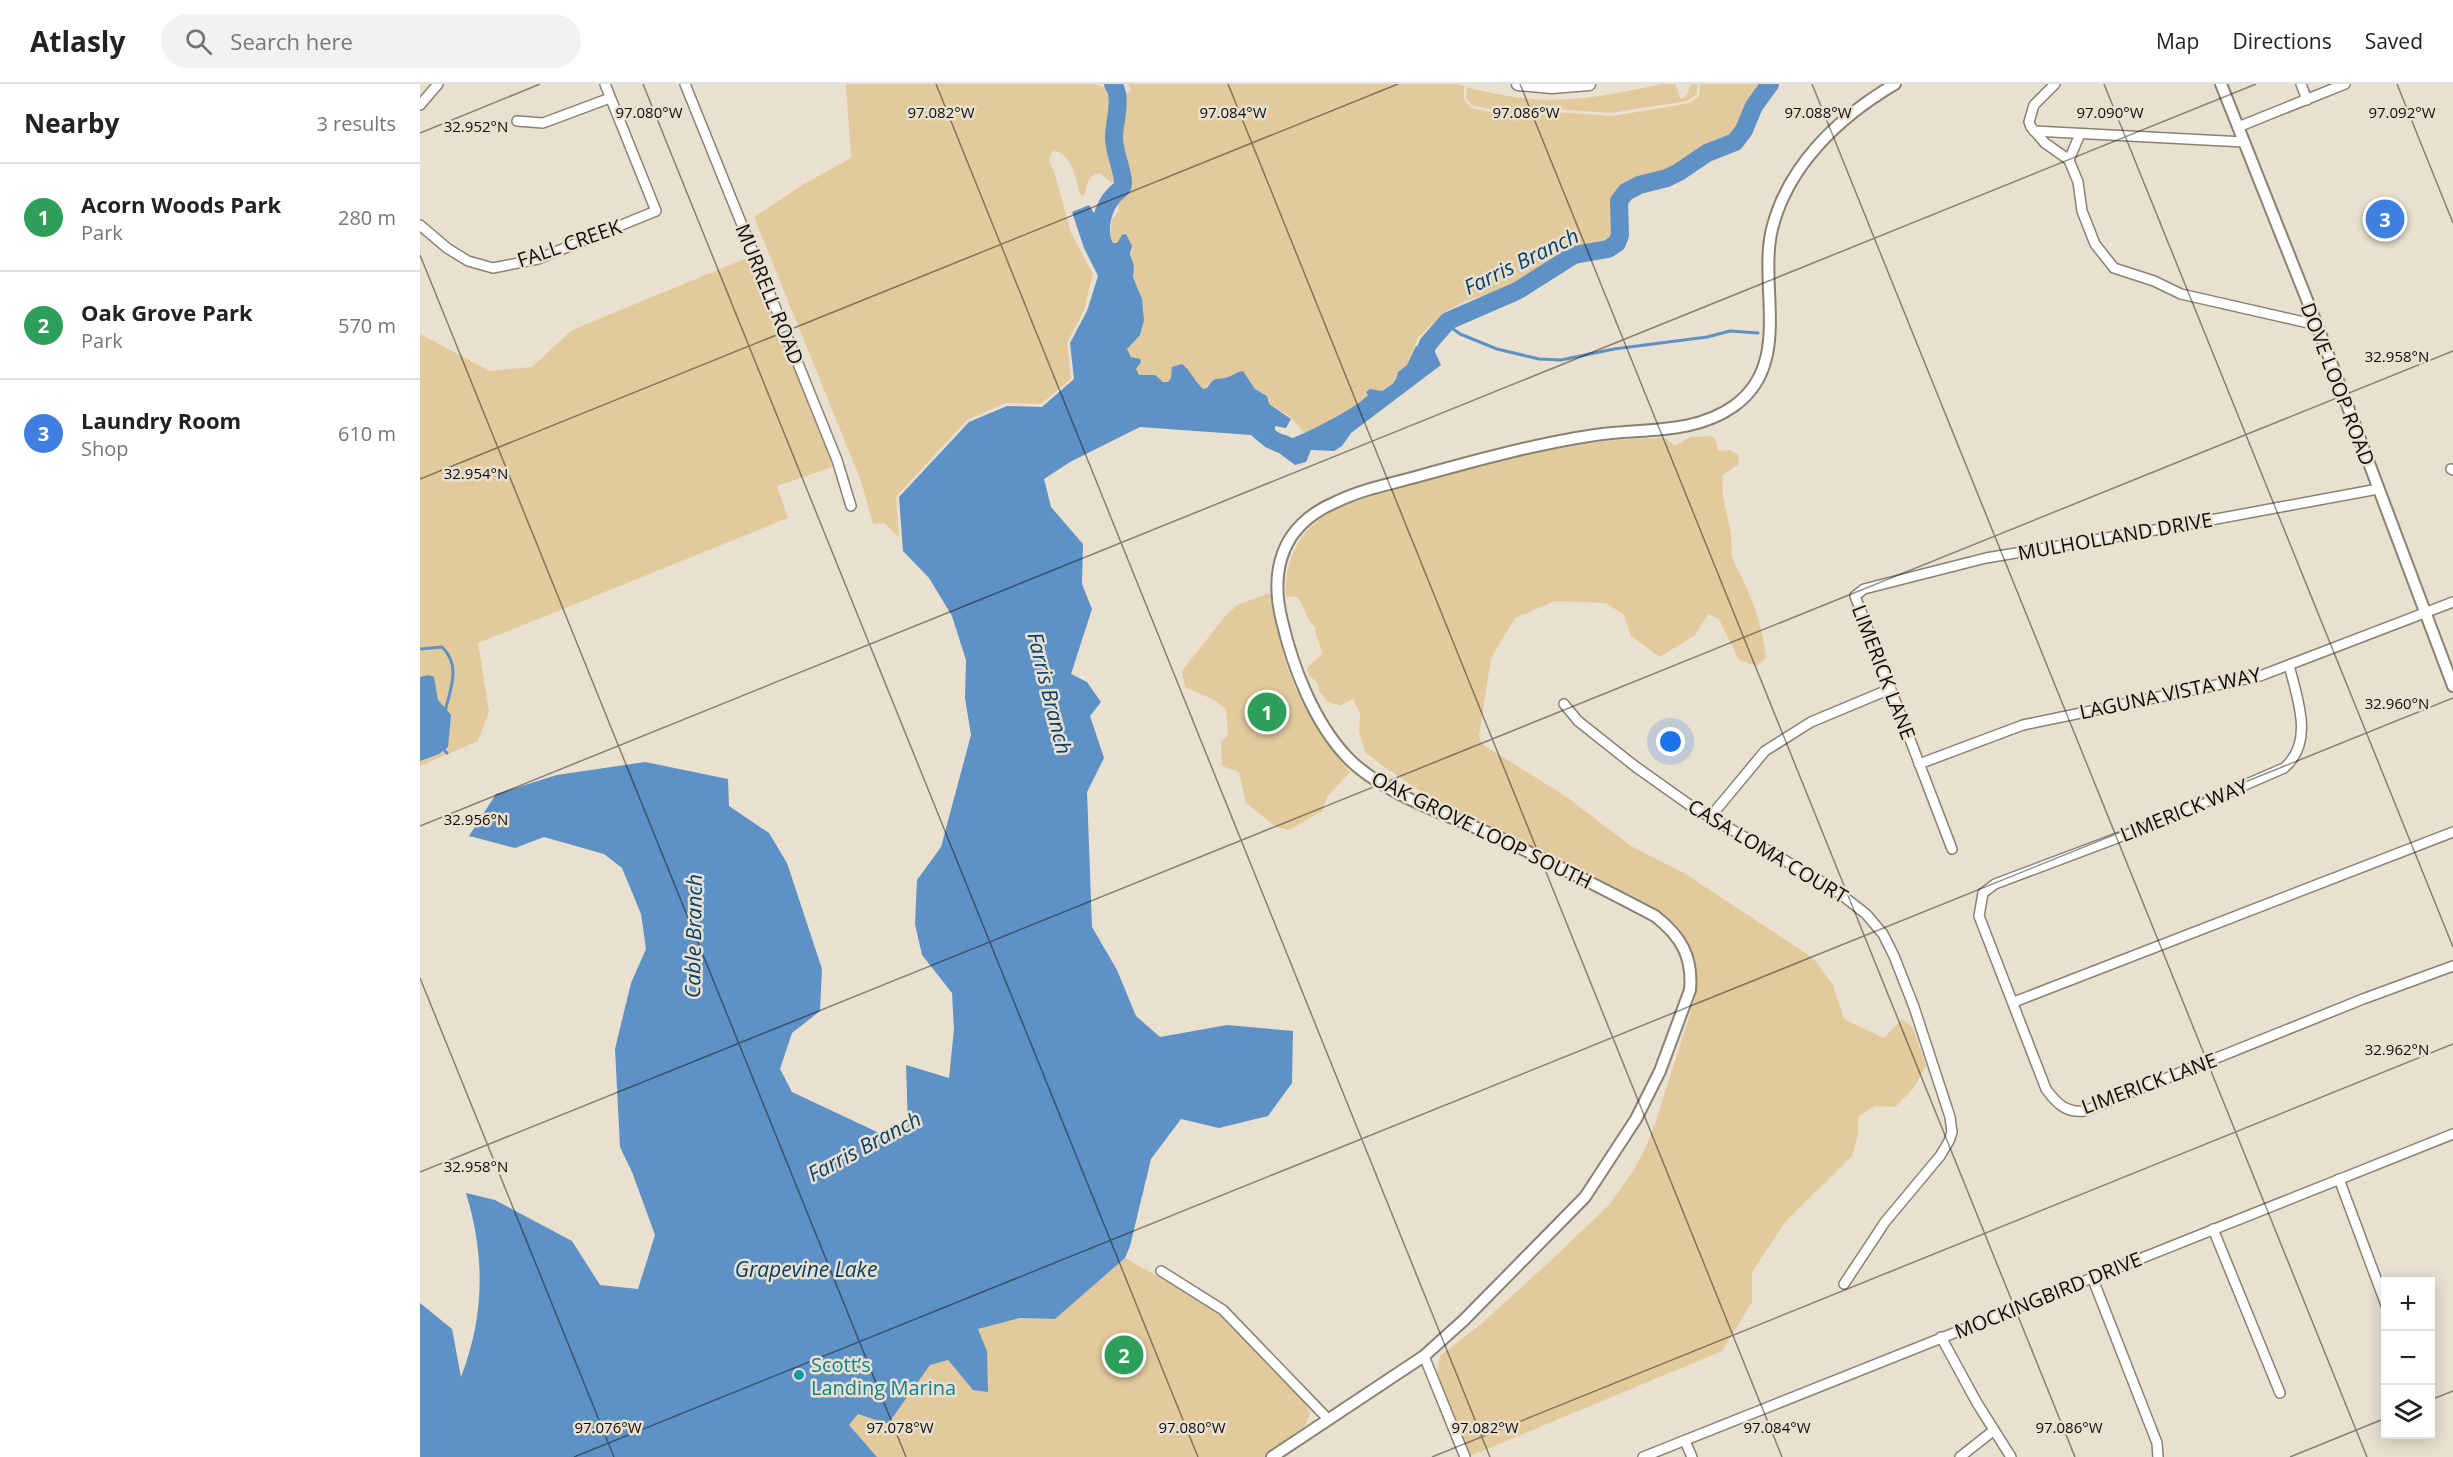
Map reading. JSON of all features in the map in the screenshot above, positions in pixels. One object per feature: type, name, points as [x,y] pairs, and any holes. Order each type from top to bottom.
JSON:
[{"type":"main road","points":[[1518,84],[1552,87],[1589,84]]},
{"type":"street","points":[[420,105],[438,84]]},
{"type":"street","points":[[517,121],[543,123],[610,98],[605,84]]},
{"type":"street","name":"MURRELL ROAD","points":[[685,84],[837,460],[851,506]]},
{"type":"street","name":"OAK GROVE LOOP SOUTH","points":[[1272,1457],[1424,1356],[1464,1320],[1569,1213],[1600,1176],[1636,1119],[1660,1071],[1690,990],[1688,954],[1676,935],[1655,916],[1508,842],[1398,792],[1369,776],[1350,760],[1340,749],[1311,702],[1294,662],[1280,612],[1277,588],[1284,552],[1292,536],[1319,510],[1353,494],[1558,441],[1622,432],[1675,429],[1705,422],[1724,413],[1739,402],[1754,385],[1765,362],[1771,323],[1769,250],[1771,232],[1783,200],[1803,164],[1830,131],[1895,84]]},
{"type":"street","points":[[2055,84],[2034,105],[2029,122],[2034,131],[2053,150],[2069,160],[2075,170],[2082,211],[2095,244],[2114,268],[2154,280],[2181,294],[2317,326]]},
{"type":"street","name":"DOVE LOOP ROAD","points":[[2220,84],[2317,326],[2453,686]]},
{"type":"street","points":[[2301,84],[2307,99]]},
{"type":"street","points":[[2238,127],[2344,84]]},
{"type":"street","name":"FALL CREEK","points":[[420,225],[447,248],[468,261],[493,268],[538,259],[656,211],[610,98]]},
{"type":"street","points":[[2034,131],[2244,142]]},
{"type":"street","points":[[2069,160],[2080,134]]},
{"type":"street","name":"MULHOLLAND DRIVE","points":[[1855,596],[1864,589],[1986,558],[2173,527],[2378,489]]},
{"type":"street","name":"LIMERICK LANE","points":[[1855,596],[1952,849]]},
{"type":"street","name":"LAGUNA VISTA WAY","points":[[1919,764],[2023,725],[2231,684],[2289,665],[2453,602]]},
{"type":"street","name":"LIMERICK WAY","points":[[1983,893],[1995,884],[2157,823],[2284,768],[2296,754],[2302,727],[2301,712],[2289,665]]},
{"type":"street","points":[[1711,816],[1765,751],[1811,722],[1890,689]]},
{"type":"street","name":"CASA LOMA COURT","points":[[1564,704],[1578,721],[1636,767],[1691,806],[1834,889],[1866,914],[1883,934],[1914,1007],[1950,1117],[1952,1132],[1940,1156],[1885,1222],[1844,1284]]},
{"type":"street","points":[[2014,1002],[2453,832]]},
{"type":"street","name":"LIMERICK LANE","points":[[1983,893],[1979,916],[2014,1002],[2037,1069],[2046,1089],[2062,1107],[2078,1112],[2151,1086],[2363,999],[2453,966]]},
{"type":"street","name":"MOCKINGBIRD DRIVE","points":[[1643,1457],[2453,1134]]},
{"type":"street","points":[[2338,1179],[2381,1294]]},
{"type":"street","points":[[2213,1229],[2280,1393]]},
{"type":"street","points":[[1161,1271],[1223,1310],[1328,1419]]},
{"type":"street","points":[[2092,1277],[2157,1443],[2158,1457]]},
{"type":"street","points":[[1941,1337],[1993,1431],[2011,1457]]},
{"type":"street","points":[[1424,1356],[1465,1457]]},
{"type":"street","points":[[1960,1457],[1993,1431]]},
{"type":"street","points":[[1685,1441],[1692,1457]]},
{"type":"shaded area","points":[[846,84],[1094,84],[1109,89],[1111,95],[1107,138],[1116,182],[1110,182],[1100,173],[1096,174],[1088,181],[1084,196],[1080,194],[1075,174],[1065,156],[1053,151],[1049,158],[1071,233],[1093,274],[1084,310],[1067,343],[1071,379],[1041,404],[1006,403],[967,420],[896,497],[899,537],[884,523],[873,524],[861,481],[754,217],[804,184],[851,158]]},
{"type":"shaded area","points":[[1128,84],[1458,84],[1464,86],[1464,99],[1471,108],[1519,118],[1554,112],[1613,116],[1690,103],[1699,96],[1700,84],[1766,84],[1763,91],[1750,105],[1743,123],[1731,139],[1707,148],[1674,169],[1639,178],[1616,194],[1613,202],[1611,239],[1606,244],[1582,246],[1565,253],[1552,264],[1511,286],[1463,302],[1443,313],[1418,338],[1407,365],[1398,372],[1393,383],[1382,391],[1370,389],[1366,399],[1305,433],[1288,415],[1269,405],[1263,393],[1255,389],[1243,371],[1214,380],[1202,389],[1191,377],[1186,366],[1167,382],[1139,375],[1136,372],[1137,359],[1131,357],[1127,349],[1140,323],[1143,305],[1135,282],[1132,246],[1119,239],[1117,243],[1113,243],[1110,237],[1112,219],[1119,211],[1118,203],[1131,185],[1130,172],[1126,167],[1123,154],[1121,101],[1131,89]]},
{"type":"shaded area","points":[[1662,84],[1675,84],[1681,99],[1687,95],[1691,84],[1697,84],[1697,94],[1687,101],[1611,113],[1555,109],[1535,114],[1515,115],[1472,105],[1466,97],[1467,87],[1519,98],[1565,99],[1587,98]]},
{"type":"shaded area","points":[[754,255],[830,455],[832,467],[777,486],[788,518],[478,643],[489,712],[478,741],[420,766],[420,334],[490,371],[532,367],[572,330]]},
{"type":"shaded area","points":[[1711,436],[1716,440],[1718,451],[1730,450],[1738,455],[1739,464],[1723,475],[1723,498],[1731,535],[1733,559],[1755,608],[1766,658],[1757,666],[1739,660],[1719,619],[1708,614],[1695,635],[1660,657],[1631,636],[1624,615],[1606,603],[1555,601],[1515,618],[1491,658],[1479,736],[1482,744],[1568,798],[1631,846],[1684,873],[1813,958],[1833,985],[1844,1019],[1884,1038],[1902,1019],[1913,1028],[1926,1066],[1913,1089],[1895,1107],[1875,1106],[1858,1117],[1858,1135],[1852,1156],[1786,1221],[1752,1272],[1752,1302],[1722,1351],[1470,1456],[1437,1374],[1440,1356],[1481,1324],[1609,1205],[1633,1171],[1656,1121],[1695,998],[1697,971],[1694,957],[1679,929],[1671,920],[1649,905],[1521,841],[1440,804],[1365,752],[1359,732],[1360,713],[1353,699],[1340,706],[1327,701],[1320,692],[1317,682],[1309,676],[1307,668],[1322,654],[1315,627],[1300,601],[1297,597],[1286,596],[1289,565],[1296,547],[1315,523],[1337,508],[1363,498],[1478,466],[1570,446],[1665,438],[1675,446],[1690,437]]},
{"type":"shaded area","points":[[1270,593],[1290,676],[1321,733],[1350,772],[1327,797],[1322,811],[1289,830],[1276,827],[1246,803],[1239,772],[1222,766],[1221,742],[1228,735],[1226,709],[1212,699],[1185,687],[1182,671],[1226,615],[1239,604]]},
{"type":"shaded area","points":[[1125,1258],[1202,1301],[1226,1319],[1304,1399],[1310,1414],[1305,1426],[1264,1457],[877,1457],[849,1425],[858,1414],[888,1424],[930,1365],[948,1360],[973,1390],[987,1351],[978,1329],[1020,1318],[1055,1319]]},
{"type":"water","name":"Grapevine Lake","points":[[1089,205],[1113,243],[1117,243],[1122,235],[1126,234],[1132,246],[1130,254],[1134,266],[1133,277],[1142,299],[1144,320],[1140,335],[1127,349],[1131,357],[1140,359],[1141,362],[1136,369],[1139,375],[1155,375],[1163,382],[1168,382],[1171,378],[1172,367],[1182,364],[1203,389],[1214,380],[1243,371],[1255,389],[1267,396],[1269,404],[1291,419],[1286,428],[1275,426],[1275,430],[1292,438],[1355,406],[1368,395],[1366,392],[1370,389],[1382,391],[1395,381],[1398,372],[1407,365],[1416,346],[1433,348],[1441,365],[1351,433],[1342,446],[1334,451],[1311,450],[1306,462],[1295,465],[1279,453],[1265,447],[1251,435],[1140,427],[1070,462],[1044,479],[1051,507],[1083,544],[1082,584],[1092,609],[1071,674],[1087,682],[1101,702],[1090,716],[1104,758],[1087,792],[1092,927],[1117,970],[1136,1016],[1160,1037],[1227,1025],[1293,1031],[1292,1083],[1268,1116],[1219,1128],[1181,1119],[1151,1159],[1125,1258],[1055,1319],[1020,1318],[978,1329],[987,1351],[988,1392],[973,1390],[948,1360],[930,1365],[888,1424],[858,1414],[849,1425],[877,1457],[420,1457],[420,1303],[452,1329],[461,1377],[475,1331],[480,1285],[479,1263],[477,1240],[466,1193],[495,1200],[572,1241],[600,1285],[638,1289],[655,1235],[632,1172],[620,1147],[615,1049],[631,983],[646,949],[641,914],[622,868],[604,854],[544,837],[515,848],[469,836],[496,794],[557,775],[645,762],[728,779],[729,806],[769,833],[787,863],[822,969],[820,1011],[792,1033],[780,1069],[792,1092],[892,1139],[908,1126],[906,1065],[949,1078],[954,1029],[952,993],[922,955],[915,924],[917,880],[941,847],[971,735],[965,698],[966,660],[952,616],[929,578],[903,551],[899,497],[969,422],[1007,406],[1042,407],[1074,379],[1070,343],[1087,311],[1098,276],[1084,248],[1072,212]]},
{"type":"water","points":[[429,675],[434,677],[438,700],[451,715],[448,747],[439,754],[420,761],[420,677]]},
{"type":"waterway","points":[[1104,246],[1101,233],[1104,212],[1123,184],[1114,144],[1118,103],[1113,84]]},
{"type":"waterway","name":"Farris Branch","points":[[1418,368],[1428,344],[1448,321],[1517,291],[1574,255],[1608,249],[1617,243],[1620,235],[1619,201],[1626,192],[1639,185],[1667,178],[1707,153],[1735,142],[1744,130],[1754,106],[1770,84]]},
{"type":"waterway","points":[[1445,323],[1460,334],[1497,349],[1539,359],[1561,360],[1614,349],[1707,337],[1730,331],[1758,333]]},
{"type":"waterway","name":"Cable Branch","points":[[420,649],[442,647],[451,661],[453,677],[445,711]]},
{"type":"waterway","name":"Cable Branch","points":[[441,747],[447,753]]},
{"type":"place","name":"Laundry Room","points":[[2385,219]]},
{"type":"place","name":"Acorn Woods Park","points":[[1267,712]]},
{"type":"place","name":"Oak Grove Park","points":[[1124,1355]]},
{"type":"place","name":"Scott’s Landing Marina","points":[[799,1375]]}]
